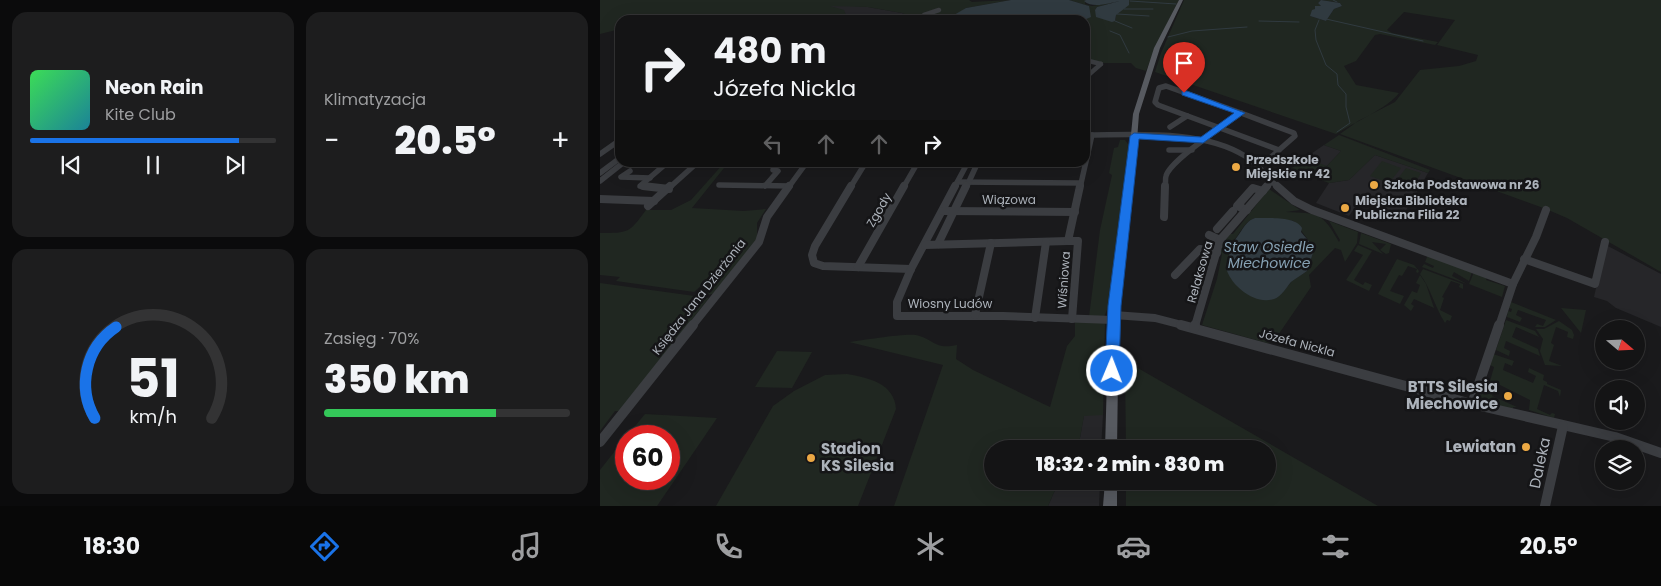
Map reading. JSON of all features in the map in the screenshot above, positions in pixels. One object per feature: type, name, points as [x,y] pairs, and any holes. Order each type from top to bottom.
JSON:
[{"type":"main road","points":[[1111,440],[1114,318],[1137,108],[1161,39],[1181,0]]},
{"type":"main road","points":[[1110,506],[1111,490]]},
{"type":"street","points":[[924,15],[939,10]]},
{"type":"street","points":[[1090,61],[1102,64],[1090,74]]},
{"type":"street","points":[[1269,159],[1295,136],[1294,133],[1166,86],[1159,88],[1155,102],[1158,104],[1279,150]]},
{"type":"street","points":[[1164,217],[1166,176],[1174,165],[1203,140],[1241,113]]},
{"type":"street","points":[[1170,127],[1187,116]]},
{"type":"street","points":[[1090,135],[1203,140],[1217,143],[1242,153],[1255,162],[1288,197],[1312,210],[1513,284]]},
{"type":"street","points":[[600,154],[615,143]]},
{"type":"street","points":[[600,145],[612,145]]},
{"type":"street","points":[[1169,150],[1192,150]]},
{"type":"street","points":[[600,173],[615,162]]},
{"type":"street","points":[[600,181],[618,167]]},
{"type":"street","points":[[662,167],[640,186],[669,189]]},
{"type":"street","points":[[600,199],[651,204],[693,167]]},
{"type":"street","points":[[765,186],[778,171],[772,170],[773,167]]},
{"type":"street","name":"Księdza Jana Dzierżonia","points":[[600,442],[759,242],[763,225],[803,167]]},
{"type":"street","points":[[863,167],[815,246],[811,257],[814,263],[823,266],[912,269]]},
{"type":"street","name":"Zgody","points":[[858,267],[915,167]]},
{"type":"street","name":"Wiosny Ludów","points":[[966,167],[912,269],[897,302],[897,316],[976,315],[1072,319],[1114,318]]},
{"type":"street","points":[[938,244],[976,167]]},
{"type":"street","name":"Wiśniowa","points":[[1072,319],[1078,241],[1068,241],[1084,167]]},
{"type":"street","points":[[630,171],[621,178],[650,178]]},
{"type":"street","name":"Relaksowa","points":[[1194,328],[1220,240],[1272,181]]},
{"type":"street","points":[[958,182],[1081,184]]},
{"type":"street","points":[[719,185],[790,186]]},
{"type":"street","points":[[1472,404],[1513,284],[1546,210]]},
{"type":"street","name":"Wiązowa","points":[[943,211],[1075,212]]},
{"type":"street","points":[[1217,229],[1233,211]]},
{"type":"street","points":[[1223,222],[1233,226]]},
{"type":"street","points":[[1209,234],[1220,240]]},
{"type":"street","points":[[925,245],[1068,241]]},
{"type":"street","points":[[1035,318],[1046,242]]},
{"type":"street","points":[[1524,260],[1595,284],[1605,242]]},
{"type":"street","points":[[976,315],[991,243]]},
{"type":"street","points":[[1175,275],[1200,249],[1217,253]]},
{"type":"street","name":"Józefa Nickla","points":[[1114,318],[1155,318],[1472,404],[1615,438],[1661,453]]},
{"type":"street","name":"Daleka","points":[[1545,506],[1563,426]]},
{"type":"shaded area","points":[[600,0],[969,0],[972,2],[1011,0],[966,8],[961,15],[907,15],[868,7],[830,6],[844,10],[846,15],[615,15],[615,30],[600,34]]},
{"type":"shaded area","points":[[1069,0],[1086,0],[1085,4],[1092,6],[1120,1],[1097,7],[1095,10],[1115,21],[1116,15],[1129,0],[1179,0],[1155,48],[1146,71],[1136,68],[1131,63],[1100,63],[1090,60],[1090,15],[1087,15],[1089,6]]},
{"type":"shaded area","points":[[1184,0],[1321,0],[1661,0],[1661,272],[1567,218],[1340,134],[1356,123],[1336,134],[1155,72],[1161,53]],"holes":[[[1321,0],[1340,3],[1342,6],[1334,9],[1326,21],[1310,16],[1315,6],[1321,6],[1318,3]],[[1404,12],[1455,20],[1437,45],[1478,55],[1476,61],[1459,66],[1420,70],[1395,102],[1370,115],[1394,99],[1399,93],[1356,85],[1344,66],[1356,61],[1375,35],[1380,34],[1435,45],[1438,42],[1392,33],[1387,30]]]},
{"type":"shaded area","points":[[828,6],[868,7],[907,15],[847,15]]},
{"type":"shaded area","points":[[1339,135],[1430,170],[1428,173],[1375,155],[1349,180],[1329,183],[1291,169],[1304,158],[1327,166],[1341,151],[1324,145]]},
{"type":"shaded area","points":[[1120,140],[1125,140],[1128,144],[1128,156],[1112,298],[1104,317],[1089,317],[1100,230],[1112,175],[1109,173],[1114,148],[1118,147]]},
{"type":"shaded area","points":[[1324,145],[1341,151],[1326,167],[1305,158]]},
{"type":"shaded area","name":"Szkoła Podstawowa nr 26","points":[[1375,155],[1428,173],[1402,217],[1382,210],[1383,207],[1358,198],[1353,205],[1356,206],[1349,216],[1316,203],[1329,183],[1349,180]]},
{"type":"shaded area","points":[[1382,161],[1401,168],[1389,183],[1370,176]]},
{"type":"shaded area","points":[[720,167],[725,167],[692,208],[744,211],[766,209],[757,223],[757,240],[713,294],[706,295],[702,292],[709,290],[716,282],[706,281],[694,292],[616,281],[620,277],[600,275],[600,233],[623,232],[632,227],[646,210],[671,210],[691,200]]},
{"type":"shaded area","points":[[1406,168],[1421,173],[1413,187],[1396,181]]},
{"type":"shaded area","points":[[1269,189],[1300,210],[1286,212],[1313,214],[1324,220],[1339,242],[1340,240],[1329,221],[1358,232],[1357,243],[1345,262],[1341,250],[1335,248],[1309,275],[1311,287],[1274,341],[1267,343],[1202,325],[1217,279],[1223,243],[1230,234],[1233,234]],"holes":[[[1255,218],[1294,221],[1312,245],[1313,253],[1307,271],[1292,281],[1282,293],[1227,271],[1230,264],[1228,245],[1251,220]]]},
{"type":"shaded area","points":[[1361,233],[1391,244],[1389,253],[1386,254],[1380,250],[1386,244],[1372,242],[1383,254],[1359,244]]},
{"type":"shaded area","points":[[1358,245],[1372,251],[1354,280],[1363,285],[1365,282],[1372,285],[1369,291],[1346,280],[1363,255],[1354,251]]},
{"type":"shaded area","points":[[1606,245],[1661,274],[1661,327],[1616,308],[1607,301],[1594,297]]},
{"type":"shaded area","points":[[1428,255],[1472,272],[1469,281],[1454,272],[1452,276],[1467,284],[1422,267],[1424,264],[1433,268],[1434,266],[1425,262]]},
{"type":"shaded area","points":[[1397,259],[1414,265],[1419,271],[1418,273],[1416,272],[1417,269],[1408,266],[1402,276],[1399,275],[1390,291],[1404,296],[1400,304],[1378,294]]},
{"type":"shaded area","points":[[1423,269],[1463,284],[1463,289],[1459,287],[1460,284],[1451,281],[1442,297],[1444,298],[1440,310],[1452,316],[1450,321],[1447,320],[1445,323],[1420,274]]},
{"type":"shaded area","points":[[1474,272],[1487,277],[1486,280],[1505,286],[1502,297],[1469,284]]},
{"type":"shaded area","points":[[1420,275],[1426,284],[1434,308],[1414,299],[1411,304],[1414,306],[1411,311],[1404,305],[1412,291],[1417,293],[1420,285],[1416,283]]},
{"type":"shaded area","points":[[600,283],[709,298],[620,411],[615,411],[600,431]]},
{"type":"shaded area","points":[[1511,302],[1556,320],[1545,327],[1535,327],[1537,324],[1543,326],[1546,320],[1518,310],[1516,315],[1522,318],[1520,322],[1507,317],[1508,311],[1511,312],[1512,309],[1509,308]]},
{"type":"shaded area","points":[[1561,308],[1586,310],[1581,333]]},
{"type":"shaded area","points":[[1506,320],[1535,331],[1539,337],[1516,327],[1512,337],[1538,349],[1540,356],[1506,341],[1504,348],[1510,351],[1509,356],[1496,350]]},
{"type":"shaded area","points":[[1075,321],[1105,322],[1103,415],[1084,416],[1080,440],[984,440],[984,490],[1055,490],[1048,506],[894,506],[943,365],[849,342],[916,335],[943,346],[957,345],[956,359],[973,370],[1050,407],[1067,346],[1075,336]]},
{"type":"shaded area","points":[[1559,321],[1572,330],[1573,339],[1567,337],[1568,332],[1556,327],[1551,343],[1554,345],[1549,361],[1562,366],[1545,365],[1540,351],[1543,339],[1536,329],[1544,329]]},
{"type":"shaded area","points":[[777,351],[812,352],[792,388],[755,387]]},
{"type":"shaded area","points":[[1493,354],[1514,361],[1512,366],[1505,363],[1503,370],[1533,383],[1536,376],[1528,372],[1529,368],[1544,375],[1543,380],[1547,384],[1561,390],[1560,397],[1558,391],[1544,385],[1537,409],[1550,415],[1552,413],[1555,414],[1554,418],[1529,410],[1530,400],[1496,383],[1492,396],[1517,407],[1513,407],[1513,410],[1477,399],[1484,380],[1490,381],[1494,367],[1488,364]]},
{"type":"shaded area","points":[[1136,367],[1263,440],[1126,440],[1125,368]]},
{"type":"shaded area","name":"Stadion KS Silesia","points":[[847,374],[879,383],[891,393],[896,409],[858,506],[716,506],[773,406],[794,391],[825,375]]},
{"type":"shaded area","points":[[645,414],[717,418],[680,472],[680,425],[636,425]]},
{"type":"shaded area","points":[[1084,415],[1103,415],[1102,440],[1080,440]]},
{"type":"shaded area","points":[[1276,447],[1378,506],[1126,506],[1126,490],[1276,490]]},
{"type":"shaded area","points":[[615,451],[615,490],[668,490],[657,506],[600,506],[600,470]]},
{"type":"shaded area","points":[[1055,490],[1100,490],[1099,506],[1048,506]]},
{"type":"water","points":[[1011,0],[1069,0],[1089,6],[1091,17],[1090,15],[954,15],[966,8]]},
{"type":"water","points":[[1129,0],[1129,5],[1116,15],[1115,21],[1112,22],[1096,17],[1095,10],[1097,7],[1120,1],[1092,5],[1084,1]]},
{"type":"water","points":[[1321,0],[1340,3],[1342,6],[1334,9],[1326,21],[1310,16],[1315,6],[1321,6],[1318,3]]},
{"type":"water","name":"Staw Osiedle Miechowice","points":[[1255,218],[1281,218],[1294,221],[1302,228],[1301,232],[1312,245],[1313,253],[1307,271],[1291,282],[1274,299],[1267,300],[1252,297],[1234,283],[1227,271],[1230,264],[1228,245],[1232,243],[1247,223]]},
{"type":"waterway","points":[[1333,0],[1337,2]]},
{"type":"waterway","points":[[1130,1],[1176,4]]},
{"type":"waterway","points":[[1124,9],[1153,9]]},
{"type":"waterway","points":[[1117,14],[1149,16]]},
{"type":"waterway","points":[[1326,19],[1423,41]]},
{"type":"waterway","points":[[1319,20],[1315,30],[1316,40],[1326,65],[1337,74],[1338,85],[1346,94],[1346,107],[1350,123],[1337,132]]},
{"type":"waterway","points":[[1115,21],[1132,28]]},
{"type":"waterway","points":[[1259,21],[1299,22]]},
{"type":"waterway","points":[[1168,37],[1192,31],[1247,27]]},
{"type":"waterway","points":[[1110,31],[1120,35],[1129,53]]},
{"type":"place","name":"Przedszkole Miejskie nr 42","points":[[1236,167]]},
{"type":"place","name":"Szkoła Podstawowa nr 26","points":[[1374,185]]},
{"type":"place","name":"Miejska Biblioteka Publiczna Filia 22","points":[[1345,208]]},
{"type":"place","name":"BTTS Silesia Miechowice","points":[[1508,396]]},
{"type":"place","name":"Lewiatan","points":[[1526,447]]},
{"type":"place","name":"Stadion KS Silesia","points":[[811,458]]},
{"type":"route","points":[[1112,371],[1114,306],[1128,205],[1134,136],[1203,140],[1241,113],[1184,93]]}]
